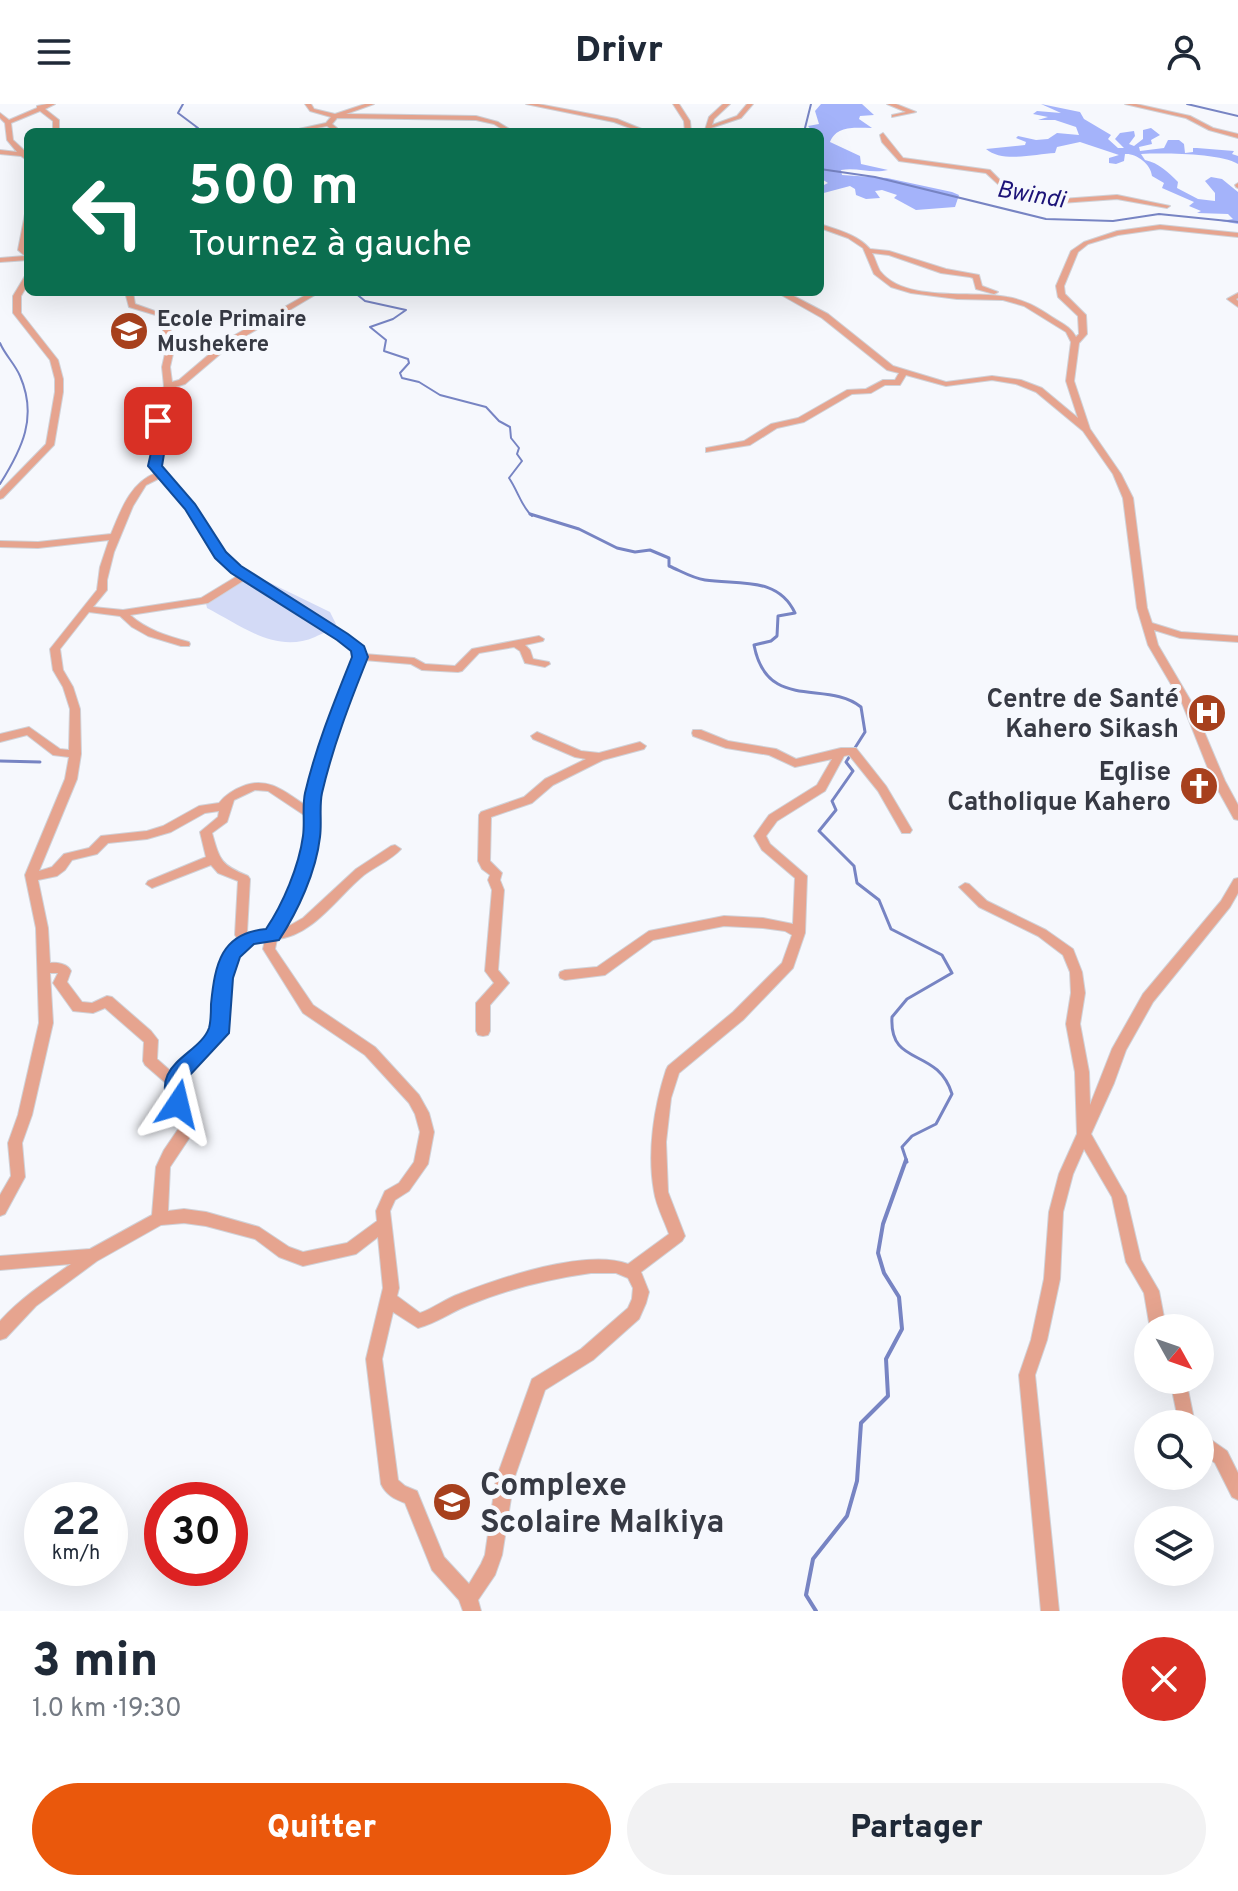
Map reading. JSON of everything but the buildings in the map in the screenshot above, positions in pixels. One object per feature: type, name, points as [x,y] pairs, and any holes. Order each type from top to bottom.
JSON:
[{"type":"street","points":[[8,122],[38,106],[52,104]]},
{"type":"street","points":[[308,104],[320,113],[335,116],[476,118],[504,128]]},
{"type":"street","points":[[308,128],[328,124],[335,116],[371,104]]},
{"type":"street","points":[[529,104],[615,120],[636,128]]},
{"type":"street","points":[[676,104],[687,121],[688,128]]},
{"type":"street","points":[[706,128],[711,118],[727,104]]},
{"type":"street","points":[[710,128],[739,117],[750,104]]},
{"type":"street","points":[[890,104],[901,105],[913,112],[894,116]]},
{"type":"street","points":[[1128,104],[1188,117],[1211,129],[1238,136]]},
{"type":"street","points":[[38,106],[56,120],[56,128]]},
{"type":"street","points":[[0,115],[8,122],[10,140],[24,153]]},
{"type":"street","points":[[328,124],[334,128]]},
{"type":"street","points":[[883,135],[884,141],[901,160],[988,171],[1001,184],[1025,190],[1047,202],[1117,197],[1167,206]]},
{"type":"street","points":[[0,152],[24,155]]},
{"type":"street","points":[[824,227],[850,237],[869,251],[901,254],[942,271],[976,277],[979,287],[1027,304],[1069,331],[1075,342],[1070,381],[1086,429]]},
{"type":"street","points":[[1075,342],[1083,334],[1082,315],[1061,295],[1060,286],[1075,251],[1086,243],[1117,233],[1160,227],[1238,235]]},
{"type":"street","points":[[24,231],[21,243],[24,252]]},
{"type":"street","points":[[869,251],[877,272],[902,289],[957,297],[1003,298]]},
{"type":"street","points":[[0,260],[24,257]]},
{"type":"street","points":[[0,496],[50,445],[59,392],[54,360],[32,336],[17,313],[17,296],[24,285]]},
{"type":"street","points":[[1238,295],[1231,299],[1238,305]]},
{"type":"street","points":[[130,296],[132,305],[162,315],[171,345],[166,367],[168,386],[157,417],[162,430],[155,466],[190,507],[220,555],[358,649],[360,657],[333,725],[311,814],[312,836],[307,856],[284,917],[272,935],[269,949],[308,1009],[370,1051],[414,1099],[422,1113],[427,1132],[421,1164],[404,1187],[385,1202],[390,1300],[374,1359],[390,1484],[411,1497],[424,1534],[443,1570],[471,1604],[499,1543],[505,1482],[538,1385],[559,1375],[635,1313],[641,1293],[640,1279],[631,1270],[591,1266],[557,1270],[458,1302],[435,1317],[418,1321],[390,1300]]},
{"type":"street","points":[[168,386],[182,382],[229,342],[309,296]]},
{"type":"street","points":[[788,296],[825,316],[874,358],[903,374],[946,384],[992,378],[1018,382],[1039,390],[1086,429],[1117,474],[1128,498],[1133,550],[1146,625],[1153,645],[1187,703],[1219,781],[1238,816]]},
{"type":"street","points":[[709,450],[747,443],[774,426],[801,420],[850,392],[868,391],[883,382],[897,383],[903,374]]},
{"type":"street","points":[[0,1209],[18,1177],[15,1143],[25,1115],[46,1023],[42,928],[31,875],[71,779],[75,754],[75,709],[58,670],[55,649],[102,590],[100,579],[106,555],[141,486],[162,474]]},
{"type":"street","points":[[0,544],[38,545],[116,536]]},
{"type":"street","points":[[86,609],[123,613],[204,601],[246,575]]},
{"type":"street","points":[[123,613],[128,620],[155,635],[185,644]]},
{"type":"street","points":[[1146,625],[1180,635],[1238,639]]},
{"type":"street","points":[[360,657],[414,661],[422,667],[458,669],[476,651],[539,639]]},
{"type":"street","points":[[517,644],[525,650],[529,661],[545,664]]},
{"type":"street","points":[[0,738],[29,731],[57,752],[75,754]]},
{"type":"street","points":[[697,733],[726,744],[772,752],[795,763],[852,751],[879,780],[906,830]]},
{"type":"street","points":[[537,736],[579,754],[599,757]]},
{"type":"street","points":[[483,1031],[483,1003],[502,983],[491,971],[498,890],[494,880],[496,873],[484,861],[485,815],[528,800],[549,782],[599,757],[640,746]]},
{"type":"street","points":[[631,1270],[677,1236],[661,1192],[659,1142],[664,1098],[673,1070],[738,1016],[788,965],[796,950],[801,876],[766,847],[760,836],[780,813],[821,788],[841,752]]},
{"type":"street","points":[[31,875],[47,877],[61,869],[68,857],[93,851],[105,839],[167,829],[203,809],[222,807],[229,798],[255,784],[267,784],[311,814]]},
{"type":"street","points":[[229,798],[223,819],[206,832],[213,859],[222,870],[244,879],[241,935],[285,934],[307,921],[360,872],[395,849]]},
{"type":"street","points":[[152,884],[213,859]]},
{"type":"street","points":[[1050,1611],[1027,1375],[1039,1340],[1052,1279],[1056,1212],[1066,1174],[1132,1023],[1169,972],[1226,904],[1238,882]]},
{"type":"street","points":[[965,887],[983,904],[1042,933],[1068,952],[1076,972],[1078,993],[1073,1024],[1082,1072],[1084,1136],[1119,1196],[1134,1262],[1151,1291],[1155,1314]]},
{"type":"street","points":[[565,975],[600,972],[649,936],[724,921],[788,927],[799,933]]},
{"type":"street","points":[[175,1083],[193,1057],[219,1033],[226,965],[232,953],[249,937]]},
{"type":"street","points":[[43,970],[56,967],[65,971],[60,983],[78,1007],[93,1008],[107,1001],[120,1015],[139,1026],[151,1040],[150,1061],[175,1083],[178,1104],[193,1117],[191,1126],[161,1170],[164,1182],[159,1219]]},
{"type":"street","points":[[0,1333],[26,1306],[79,1269],[92,1256],[159,1219],[184,1216],[206,1219],[259,1234],[284,1252],[303,1259],[351,1249],[385,1223]]},
{"type":"street","points":[[0,1263],[92,1256]]},
{"type":"street","points":[[1214,1451],[1221,1457],[1238,1491]]},
{"type":"shaded area","points":[[821,104],[862,104],[874,115],[860,116],[859,119],[872,128],[842,130],[830,142],[860,156],[861,164],[888,170],[847,169],[841,170],[842,175],[887,178],[952,192],[959,195],[955,207],[916,210],[894,198],[897,195],[882,190],[875,191],[880,198],[866,199],[856,195],[855,189],[850,186],[824,193],[824,185],[828,183],[824,180],[824,128],[808,126],[819,124],[815,111]]},
{"type":"shaded area","points":[[1041,104],[1080,112],[1084,119],[1111,135],[1108,139],[1118,148],[1124,148],[1115,139],[1120,133],[1134,131],[1135,136],[1129,144],[1134,146],[1143,139],[1143,130],[1151,128],[1160,135],[1151,140],[1152,144],[1139,147],[1140,151],[1164,148],[1168,140],[1179,140],[1184,144],[1185,153],[1193,152],[1193,148],[1234,151],[1232,154],[1238,156],[1238,164],[1205,156],[1141,154],[1145,160],[1171,175],[1178,182],[1177,188],[1198,199],[1215,201],[1215,193],[1205,181],[1211,177],[1222,179],[1238,192],[1238,224],[1221,221],[1233,219],[1228,214],[1197,213],[1201,211],[1189,206],[1194,202],[1162,188],[1164,183],[1152,176],[1146,164],[1134,155],[1125,154],[1124,161],[1109,163],[1109,158],[1119,155],[1080,142],[1057,147],[1055,153],[1019,157],[1001,156],[986,149],[1025,145],[1026,142],[1016,138],[1018,136],[1036,140],[1048,139],[1057,133],[1079,135],[1076,127],[1055,120],[1038,120],[1048,117],[1033,114],[1037,111],[1061,113]]},
{"type":"shaded area","points":[[246,571],[330,612],[336,624],[315,637],[287,642],[260,636],[207,608],[205,599]]},
{"type":"waterway","points":[[183,104],[178,113],[198,128]]},
{"type":"waterway","name":"Bwindi","points":[[805,128],[811,104]]},
{"type":"waterway","points":[[1187,104],[1238,116]]},
{"type":"waterway","name":"Bwindi","points":[[824,170],[875,177],[1046,219],[1113,221],[1159,214],[1238,222]]},
{"type":"waterway","points":[[359,296],[365,301],[406,310],[393,319],[370,327],[386,340],[384,351],[408,359],[409,363],[400,373],[402,378],[419,382],[440,395],[486,407],[499,421],[510,427],[511,438],[519,448],[517,454],[522,461],[509,478],[530,514]]},
{"type":"waterway","points":[[0,343],[20,376],[28,405],[21,445],[0,484]]},
{"type":"waterway","points":[[530,514],[579,529],[617,548],[635,552],[650,550],[669,558],[669,566],[696,578],[756,584],[779,593],[795,613],[778,616],[777,636],[771,641],[754,645],[761,666],[771,679],[785,687],[832,695],[861,707],[865,732],[846,762],[853,771],[832,801],[836,810],[819,831],[854,866],[857,883],[879,900],[891,929],[942,955],[952,973],[907,999],[892,1017],[893,1033],[898,1044],[936,1069],[952,1094],[936,1124],[912,1136],[902,1147],[907,1162]]},
{"type":"waterway","points":[[0,761],[40,762]]},
{"type":"waterway","points":[[816,1611],[806,1595],[813,1559],[847,1516],[857,1481],[861,1423],[888,1396],[886,1359],[902,1329],[899,1297],[884,1273],[878,1253],[883,1224],[906,1160]]},
{"type":"place","name":"Ecole Primaire Mushekere","points":[[129,331]]},
{"type":"place","name":"Centre de Santé Kahero Sikash","points":[[1207,713]]},
{"type":"place","name":"Eglise Catholique Kahero","points":[[1199,786]]},
{"type":"place","name":"Complexe Scolaire Malkiya","points":[[452,1502]]},
{"type":"route","points":[[158,421],[162,430],[155,460],[157,471],[190,507],[220,555],[236,569],[343,637],[358,649],[360,657],[319,771],[311,814],[312,836],[284,917],[272,935],[249,937],[232,953],[226,965],[219,1033],[182,1070],[175,1083],[178,1104]]}]
